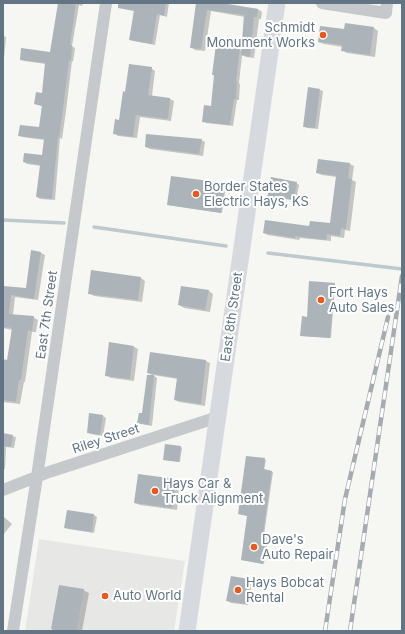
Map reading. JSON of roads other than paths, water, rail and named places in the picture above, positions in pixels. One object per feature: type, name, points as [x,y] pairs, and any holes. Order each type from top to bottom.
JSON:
[{"type":"main road","name":"East 8th Street","points":[[187,631],[277,3]]},
{"type":"street","name":"East 7th Street","points":[[13,631],[106,3]]},
{"type":"street","points":[[322,3],[386,8]]},
{"type":"street","name":"Riley Street","points":[[3,490],[48,472],[218,417]]},
{"type":"waterway","points":[[3,220],[64,223]]},
{"type":"waterway","points":[[94,227],[226,246]]},
{"type":"waterway","points":[[268,253],[402,269]]},
{"type":"railway","points":[[350,631],[402,276]]},
{"type":"railway","points":[[325,631],[345,499],[388,317]]},
{"type":"place","name":"Schmidt Monument Works","points":[[323,35]]},
{"type":"place","name":"Border States Electric Hays, KS","points":[[196,194]]},
{"type":"place","name":"Fort Hays Auto Sales","points":[[321,300]]},
{"type":"place","name":"Hays Car & Truck Alignment","points":[[155,491]]},
{"type":"place","name":"Dave's Auto Repair","points":[[254,547]]},
{"type":"place","name":"Hays Bobcat Rental","points":[[238,590]]},
{"type":"place","name":"Auto World","points":[[105,596]]}]
